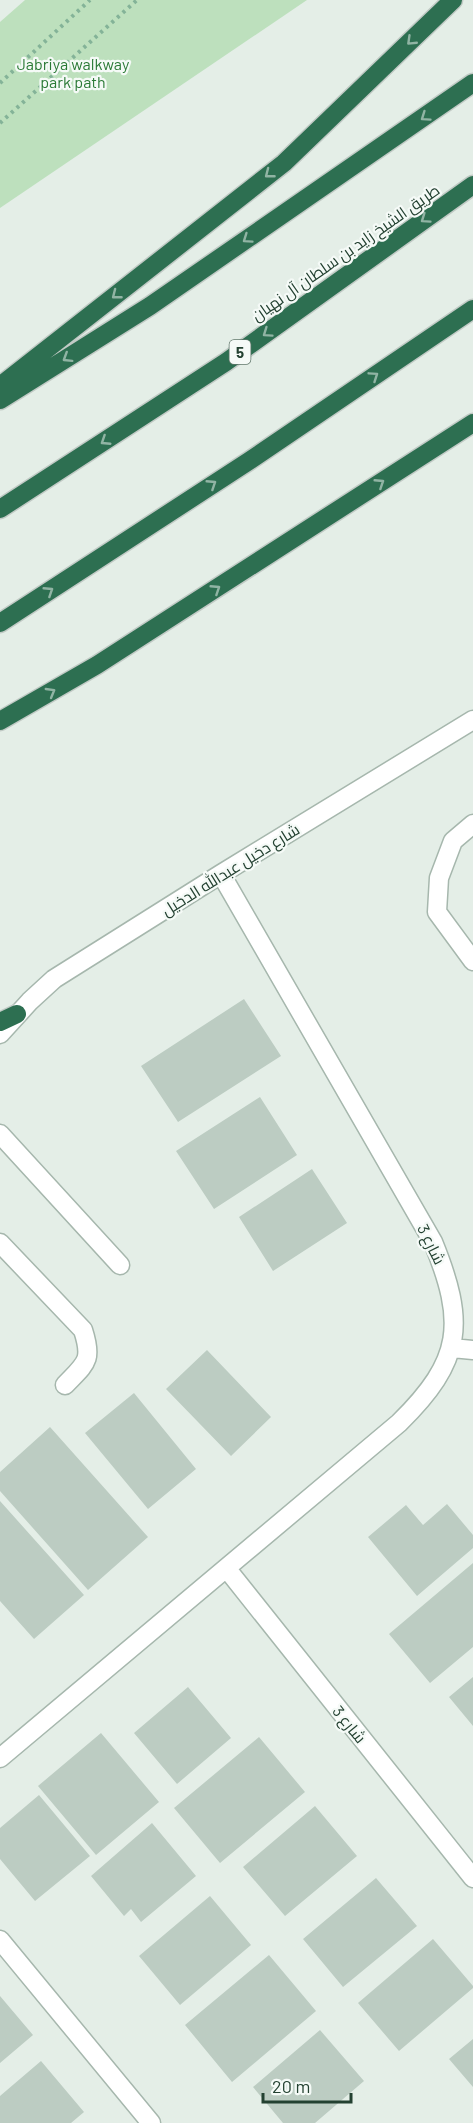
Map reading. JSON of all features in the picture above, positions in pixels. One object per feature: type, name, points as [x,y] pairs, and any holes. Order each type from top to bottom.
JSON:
[{"type":"highway","points":[[0,386],[284,163],[453,0]]},
{"type":"highway","points":[[0,400],[150,306],[473,83]]},
{"type":"highway","name":"طريق الشيخ زايد بن سلطان آل نهيان","points":[[0,509],[226,362],[473,185]]},
{"type":"highway","points":[[0,623],[249,461],[473,309]]},
{"type":"highway","points":[[0,721],[97,665],[473,423]]},
{"type":"highway","points":[[0,1022],[17,1014]]},
{"type":"street","name":"شارع دخيل عبدالله الدخيل","points":[[0,1035],[17,1014],[54,979],[473,720]]},
{"type":"street","points":[[473,824],[453,841],[439,878],[437,912],[473,961]]},
{"type":"street","name":"شارع 3","points":[[0,1758],[227,1569],[414,1408],[437,1378],[452,1348],[454,1315],[448,1279],[433,1242],[221,874]]},
{"type":"street","points":[[2,1139],[120,1265]]},
{"type":"street","points":[[0,1243],[83,1330],[88,1347],[86,1363],[64,1385]]},
{"type":"street","points":[[452,1348],[473,1350]]},
{"type":"street","name":"شارع 3","points":[[227,1569],[473,1878]]},
{"type":"street","points":[[0,1940],[151,2123]]},
{"type":"path","points":[[0,83],[90,0]]},
{"type":"path","points":[[0,123],[137,0]]},
{"type":"green space","name":"Jabriya walkway park path","points":[[25,0],[307,0],[0,208],[0,22]]},
{"type":"building","points":[[244,999],[281,1056],[178,1122],[141,1066]]},
{"type":"building","points":[[260,1097],[297,1155],[214,1209],[176,1151]]},
{"type":"building","points":[[312,1169],[347,1223],[273,1271],[239,1217]]},
{"type":"building","points":[[207,1350],[271,1417],[231,1456],[166,1389]]},
{"type":"building","points":[[134,1393],[196,1469],[148,1509],[85,1433]]},
{"type":"building","points":[[50,1427],[148,1537],[88,1590],[0,1491],[0,1472]]},
{"type":"building","points":[[0,1501],[84,1595],[34,1639],[0,1601]]},
{"type":"building","points":[[447,1504],[473,1535],[473,1548],[417,1596],[368,1537],[406,1505],[423,1525]]},
{"type":"building","points":[[473,1563],[473,1647],[430,1683],[389,1634]]},
{"type":"building","points":[[473,1677],[473,1726],[449,1697]]},
{"type":"building","points":[[188,1687],[231,1738],[177,1784],[134,1733]]},
{"type":"building","points":[[101,1733],[159,1802],[96,1855],[38,1786]]},
{"type":"building","points":[[259,1737],[305,1792],[220,1863],[174,1808]]},
{"type":"building","points":[[39,1795],[90,1856],[35,1901],[0,1859],[0,1828]]},
{"type":"building","points":[[315,1806],[357,1856],[285,1916],[243,1867]]},
{"type":"building","points":[[152,1823],[196,1876],[141,1922],[131,1909],[124,1916],[91,1876]]},
{"type":"building","points":[[376,1878],[417,1926],[343,1987],[303,1939]]},
{"type":"building","points":[[210,1896],[251,1945],[180,2005],[139,1956]]},
{"type":"building","points":[[433,1939],[473,1988],[399,2051],[358,2003]]},
{"type":"building","points":[[269,1955],[316,2011],[232,2082],[185,2025]]},
{"type":"building","points":[[0,1996],[33,2035],[0,2063]]},
{"type":"building","points":[[320,2030],[364,2081],[315,2123],[283,2123],[253,2087]]},
{"type":"building","points":[[473,2039],[473,2087],[449,2059]]},
{"type":"building","points":[[41,2061],[84,2112],[71,2123],[0,2123],[0,2096]]}]
